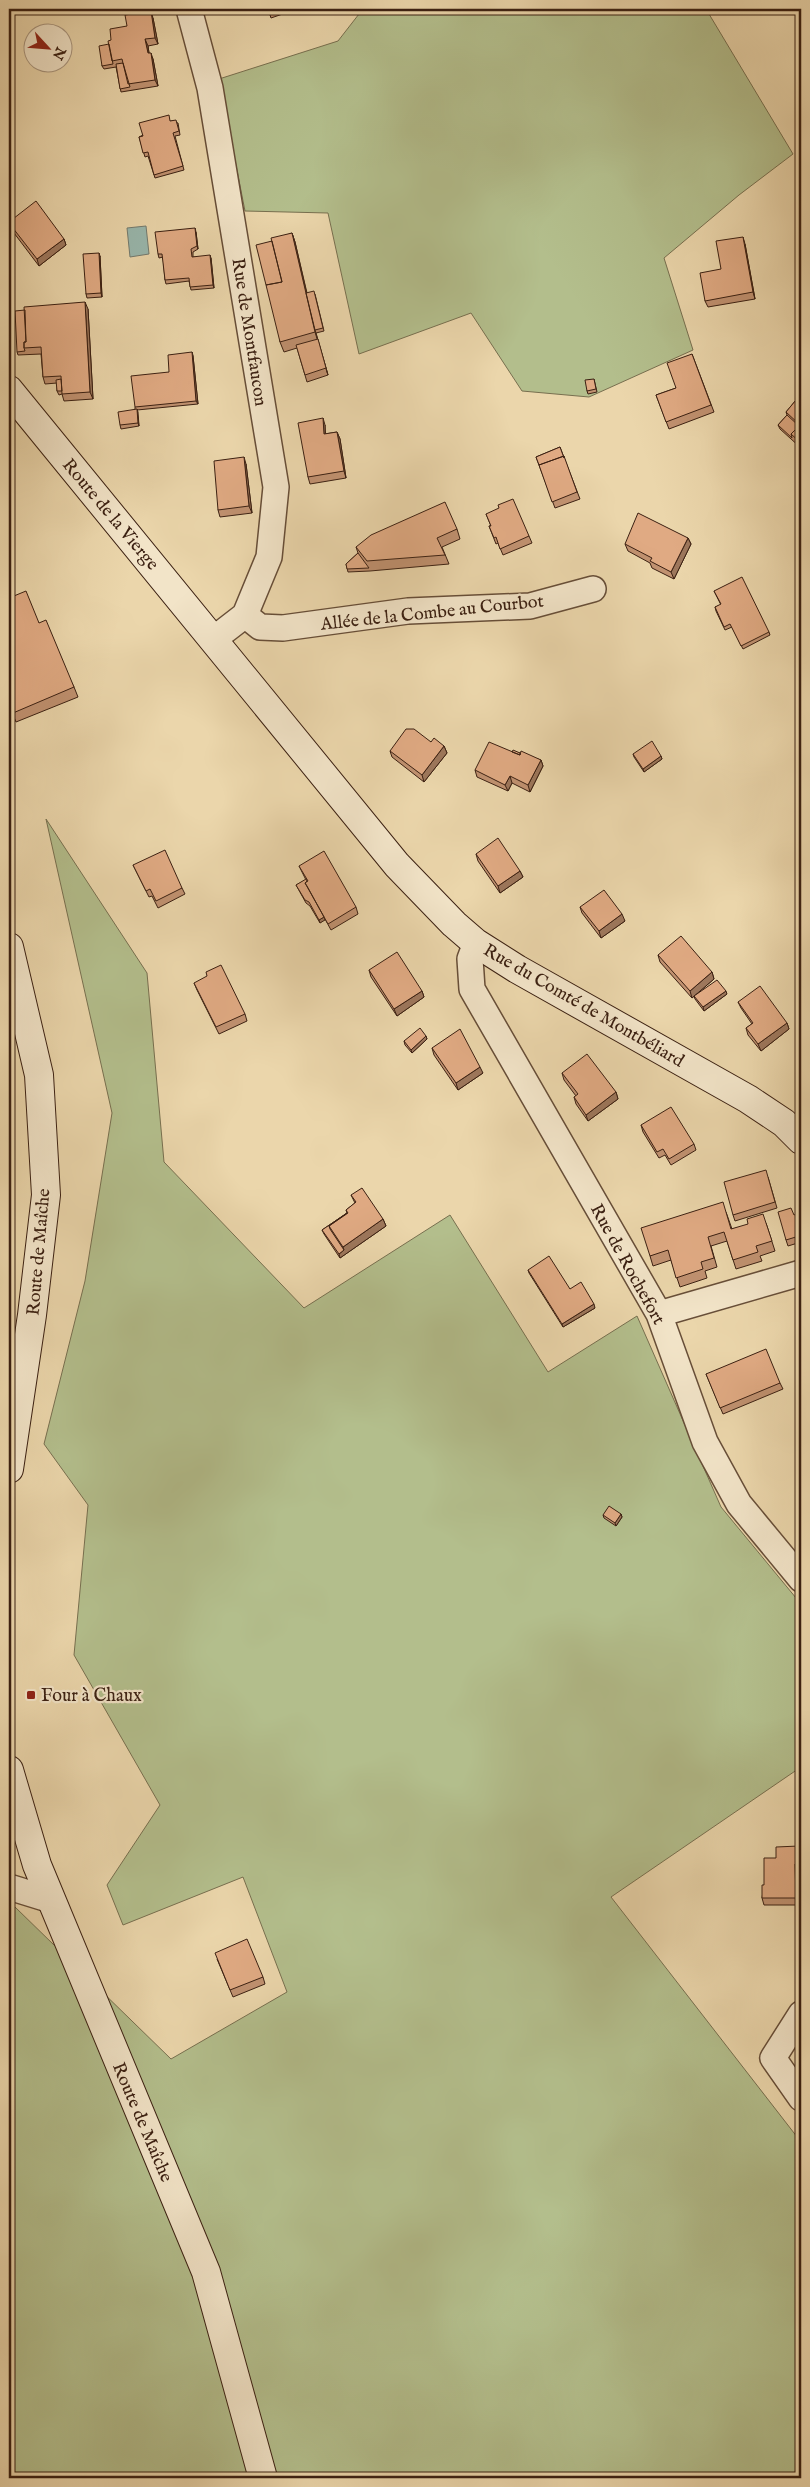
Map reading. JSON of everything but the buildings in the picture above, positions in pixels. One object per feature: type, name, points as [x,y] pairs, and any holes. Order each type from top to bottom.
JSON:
[{"type":"main road","name":"Route de la Vierge","points":[[9,390],[214,639]]},
{"type":"main road","name":"Rue du Comté de Montbéliard","points":[[214,639],[397,865],[454,924],[476,943],[517,969],[748,1099],[784,1123],[801,1140]]},
{"type":"main road","name":"Route de Maîche","points":[[9,947],[39,1075],[46,1195],[32,1315],[9,1469]]},
{"type":"main road","name":"Route de Maîche","points":[[9,1770],[37,1865],[206,2272],[263,2478]]},
{"type":"street","name":"Rue de Montfaucon","points":[[190,9],[210,88],[276,487],[270,557],[245,615],[214,639]]},
{"type":"street","name":"Allée de la Combe au Courbot","points":[[245,615],[260,627],[283,628],[408,611],[530,606],[593,589]]},
{"type":"street","name":"Rue de Rochefort","points":[[476,943],[470,959],[472,989],[659,1314],[705,1442],[739,1504],[801,1580]]},
{"type":"street","points":[[659,1314],[801,1273]]},
{"type":"street","points":[[9,1887],[51,1900]]},
{"type":"street","points":[[801,2014],[773,2058],[801,2098]]},
{"type":"green space","points":[[357,9],[706,9],[793,154],[739,195],[664,258],[693,350],[589,397],[522,391],[471,313],[359,354],[328,213],[245,211],[219,79],[338,41],[359,14]]},
{"type":"green space","points":[[46,819],[147,973],[164,1162],[304,1308],[450,1215],[548,1372],[637,1316],[721,1507],[801,1604],[801,1767],[611,1897],[801,2142],[801,2478],[9,2478],[9,1904],[15,1907],[171,2059],[287,1992],[243,1877],[123,1925],[107,1885],[160,1805],[74,1655],[88,1505],[44,1444],[85,1281],[112,1113]]},
{"type":"water","points":[[146,226],[149,254],[130,257],[127,228]]},
{"type":"place","name":"Four à Chaux","points":[[31,1695]]}]
